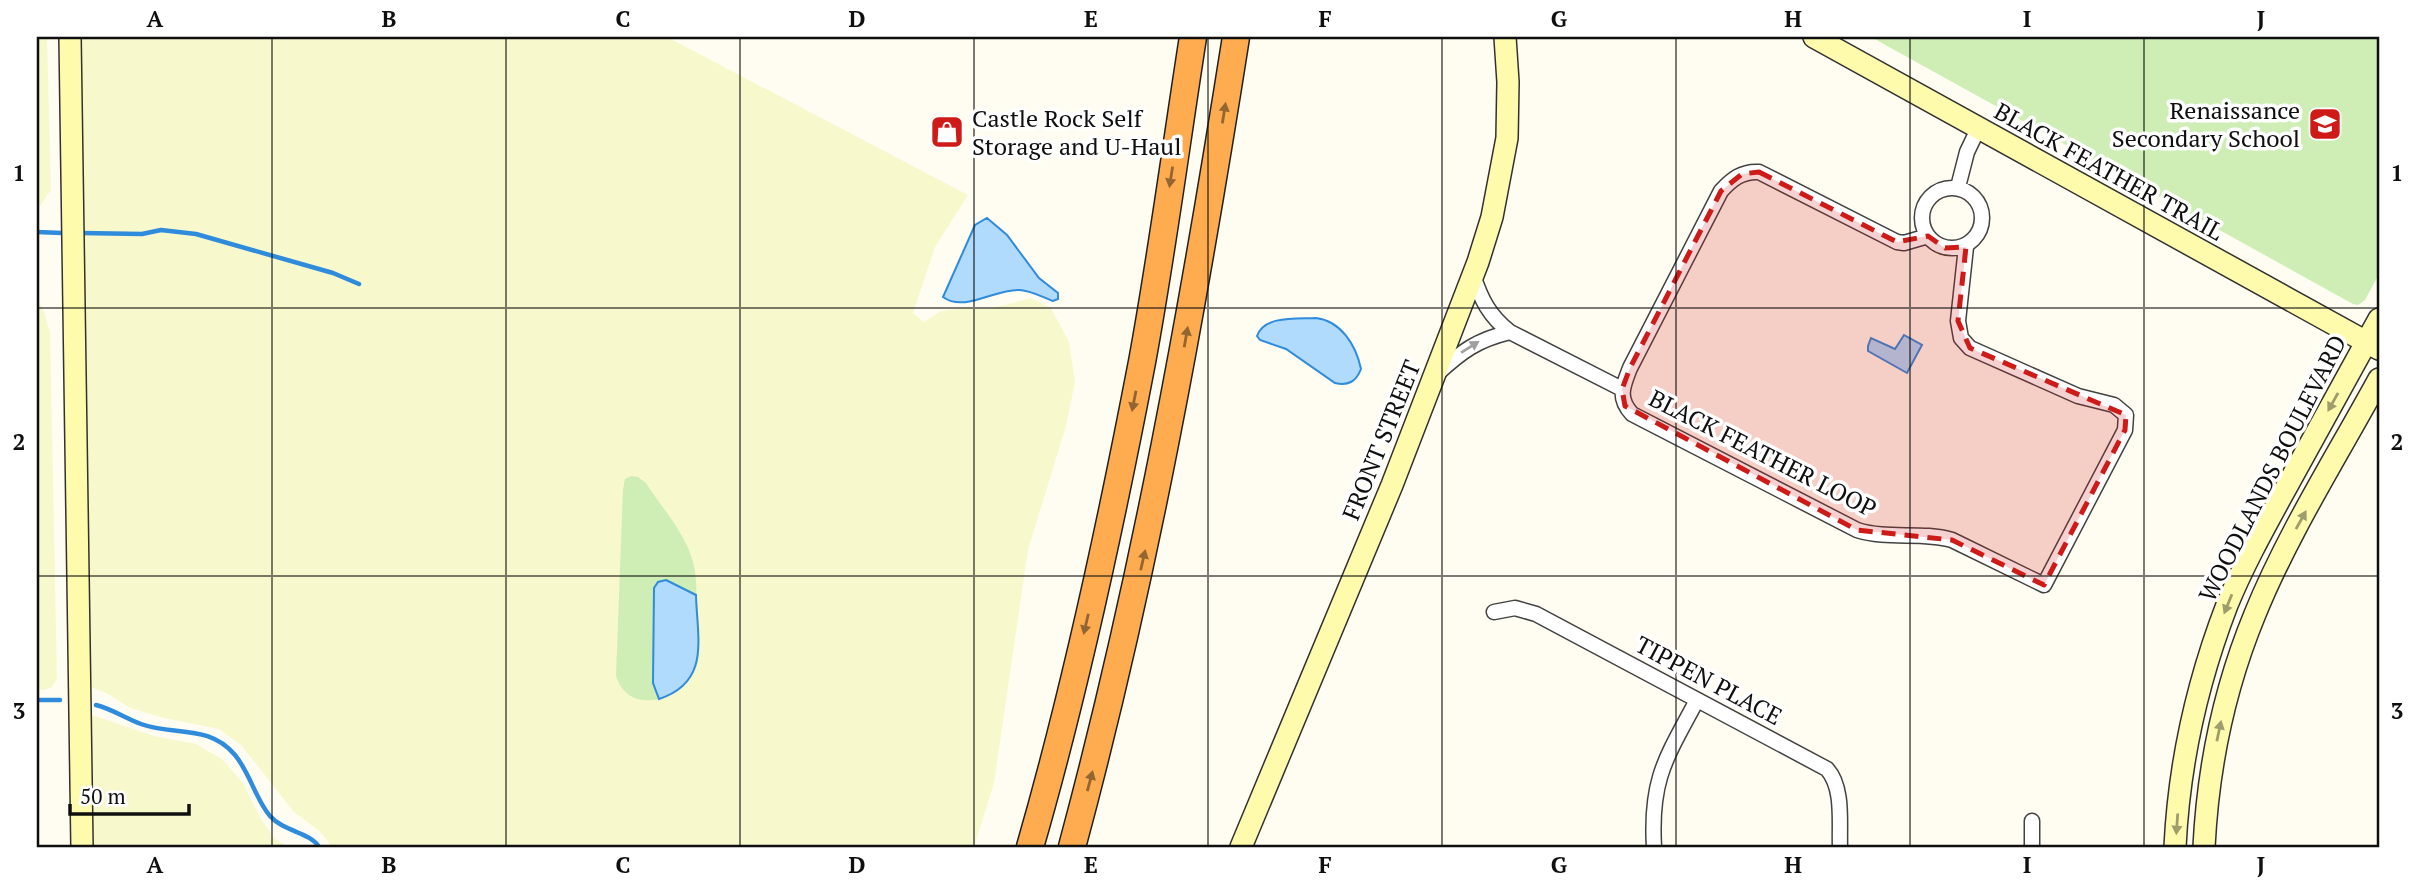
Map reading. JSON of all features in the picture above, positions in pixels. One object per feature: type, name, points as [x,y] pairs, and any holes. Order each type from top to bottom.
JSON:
[{"type":"highway","points":[[1030,847],[1079,655],[1118,482],[1142,359],[1193,37]]},
{"type":"highway","points":[[1072,847],[1117,673],[1165,454],[1236,37]]},
{"type":"street","points":[[70,37],[82,847]]},
{"type":"street","name":"FRONT STREET","points":[[1241,847],[1392,485],[1473,275],[1492,217],[1507,138],[1508,82],[1505,37]]},
{"type":"street","name":"BLACK FEATHER TRAIL","points":[[1814,37],[2373,346]]},
{"type":"street","points":[[1928,236],[1923,227],[1924,206],[1930,197],[1939,191],[1958,187],[1967,152],[1978,129]]},
{"type":"street","name":"BLACK FEATHER LOOP","points":[[1958,187],[1969,192],[1982,209],[1981,230],[1966,247],[1958,321],[1961,338],[1970,348],[2078,396],[2114,405],[2126,415],[2125,430],[2044,585],[1952,540],[1940,537],[1877,536],[1840,523],[1632,414],[1625,406],[1622,389],[1721,191],[1730,181],[1742,174],[1759,172],[1897,242],[1904,243],[1928,236],[1935,244],[1945,248],[1966,247]]},
{"type":"street","points":[[1473,275],[1482,302],[1495,320],[1510,332],[1622,389]]},
{"type":"street","name":"WOODLANDS BOULEVARD","points":[[2175,847],[2180,789],[2193,715],[2228,604],[2264,528],[2373,346],[2379,320]]},
{"type":"street","points":[[1436,374],[1464,349],[1490,337],[1510,332]]},
{"type":"street","name":"WOODLANDS BOULEVARD","points":[[2204,847],[2208,792],[2221,721],[2254,615],[2290,542],[2379,379]]},
{"type":"street","name":"TIPPEN PLACE","points":[[1494,612],[1515,608],[1529,611],[1827,769],[1834,777],[1838,796],[1840,847]]},
{"type":"street","points":[[1654,847],[1652,816],[1660,772],[1697,700]]},
{"type":"street","points":[[2032,821],[2032,847]]},
{"type":"highlighted area","points":[[1759,172],[1897,242],[1928,236],[1945,248],[1966,247],[1958,321],[1970,348],[2126,415],[2125,430],[2044,585],[1952,540],[1857,530],[1625,406],[1622,389],[1630,368],[1721,191],[1742,174]]},
{"type":"green space","points":[[37,37],[47,37],[51,190],[37,210]]},
{"type":"green space","points":[[78,37],[667,37],[968,195],[935,247],[913,313],[924,322],[941,311],[989,309],[1031,298],[1051,308],[1069,342],[1075,382],[1066,426],[1028,550],[994,783],[974,847],[330,847],[318,830],[294,812],[241,745],[219,729],[130,708],[108,694],[88,686]]},
{"type":"green space","points":[[1871,37],[2379,37],[2379,274],[2365,300],[2358,305],[2353,304]]},
{"type":"green space","points":[[37,299],[44,311],[50,333],[57,678],[52,687],[44,690],[37,689]]},
{"type":"green space","points":[[631,476],[646,483],[679,531],[690,552],[696,576],[699,650],[697,665],[691,677],[681,687],[670,695],[657,699],[632,697],[623,689],[616,676],[623,489],[625,479]]},
{"type":"green space","points":[[89,714],[154,736],[196,744],[222,759],[243,783],[261,819],[275,839],[289,847],[91,847]]},
{"type":"water","points":[[987,218],[1007,235],[1039,278],[1058,293],[1058,299],[1053,301],[1020,290],[961,302],[943,297],[975,225]]},
{"type":"water","points":[[1316,318],[1340,329],[1351,343],[1361,369],[1351,382],[1335,383],[1286,349],[1260,340],[1257,336],[1261,329],[1274,321]]},
{"type":"water","points":[[1904,335],[1922,345],[1907,373],[1868,351],[1871,338],[1895,349]]},
{"type":"water","points":[[666,580],[696,595],[698,642],[694,670],[687,682],[659,699],[653,683],[654,588],[658,582]]},
{"type":"waterway","points":[[81,233],[142,234],[161,230],[196,234],[333,273],[359,284]]},
{"type":"waterway","points":[[37,232],[62,233]]},
{"type":"waterway","points":[[37,700],[60,700]]},
{"type":"waterway","points":[[96,705],[153,728],[191,732],[225,745],[240,762],[270,816],[282,825],[310,838],[319,847]]},
{"type":"place","name":"Renaissance Secondary School","points":[[2325,124]]},
{"type":"place","name":"Castle Rock Self Storage and U-Haul","points":[[947,132]]}]
